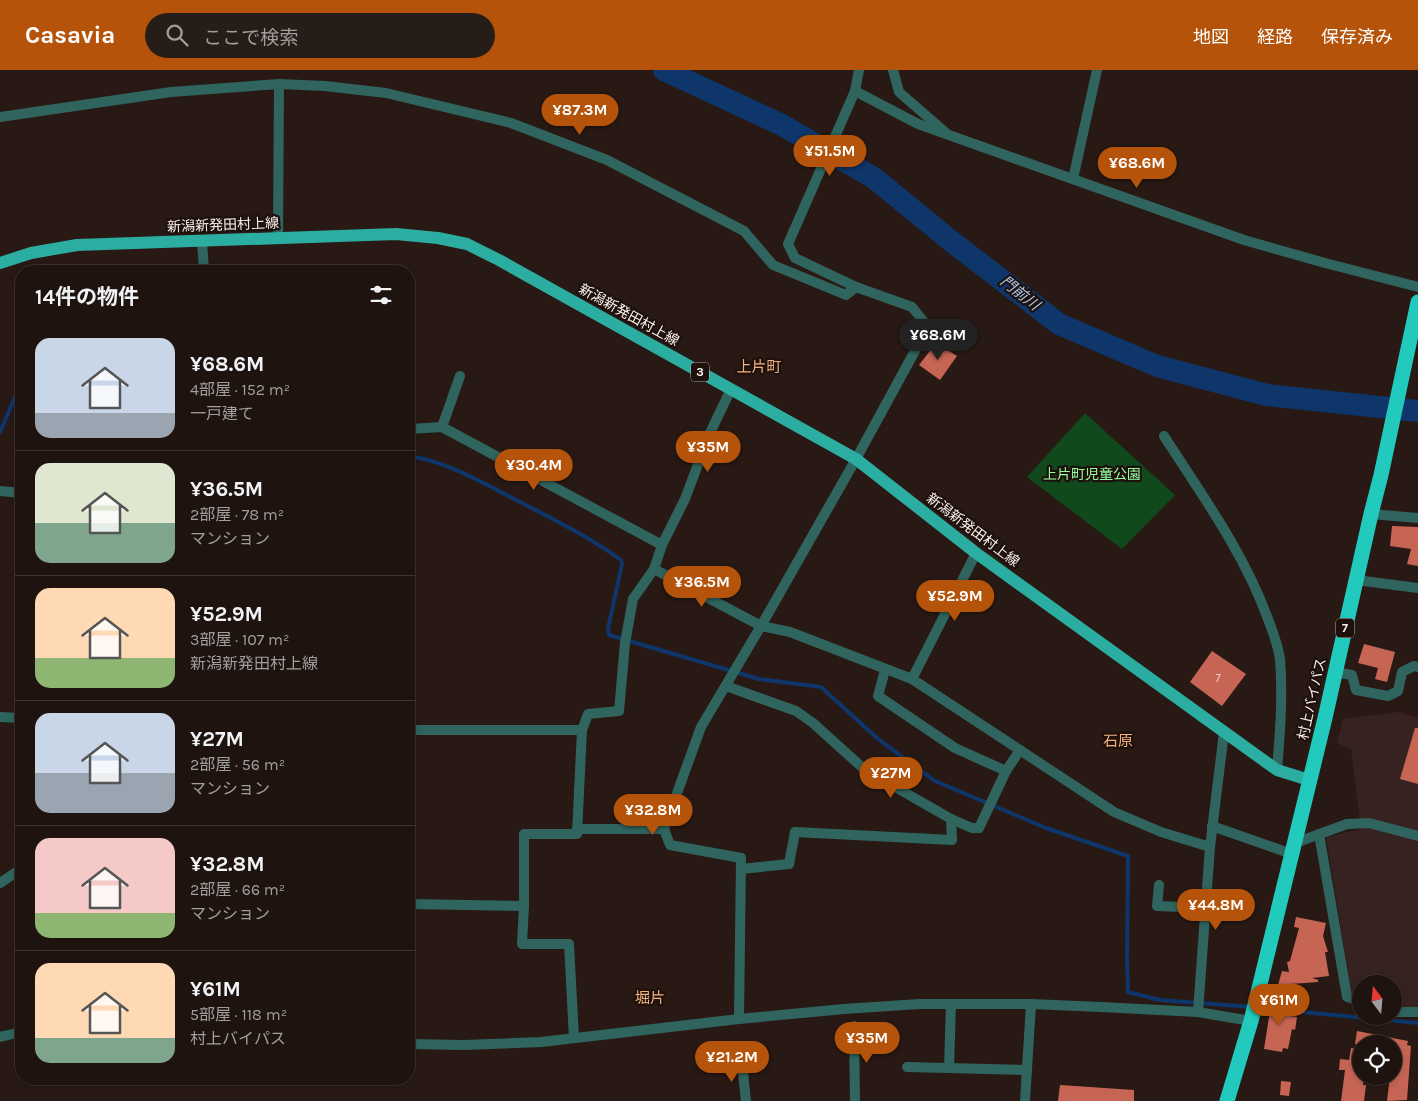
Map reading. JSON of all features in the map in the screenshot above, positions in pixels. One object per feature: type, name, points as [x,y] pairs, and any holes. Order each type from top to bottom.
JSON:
[{"type":"highway","name":"村上バイパス","points":[[1227,1101],[1251,1022],[1336,672],[1418,302]]},
{"type":"main road","name":"新潟新発田村上線","points":[[0,262],[77,245],[278,237],[396,234],[438,238],[468,244],[856,459],[976,552],[1277,770],[1309,780]]},
{"type":"street","points":[[739,1019],[741,858],[670,845],[664,829],[701,727],[762,626],[928,327],[912,307],[856,287],[795,258],[788,244],[850,101],[859,70]]},
{"type":"street","points":[[893,70],[899,92],[950,136]]},
{"type":"street","points":[[1073,179],[1097,70]]},
{"type":"street","points":[[0,117],[172,92],[279,84],[326,86],[386,93],[511,123],[607,160],[744,231],[773,265],[846,295],[856,287]]},
{"type":"street","points":[[278,237],[279,84]]},
{"type":"street","points":[[854,91],[918,124],[1244,240],[1418,287]]},
{"type":"street","points":[[202,241],[204,265]]},
{"type":"street","points":[[442,428],[460,376]]},
{"type":"street","points":[[574,1038],[569,944],[522,944],[524,834],[577,834],[582,730],[588,714],[619,711],[625,643],[633,599],[654,569],[662,545],[685,499],[709,435],[731,389]]},
{"type":"street","points":[[415,429],[442,428],[662,545]]},
{"type":"street","points":[[1164,436],[1229,538],[1248,572],[1257,589],[1275,640],[1280,658],[1281,721],[1277,770]]},
{"type":"street","points":[[0,491],[15,492]]},
{"type":"street","points":[[1371,514],[1418,518]]},
{"type":"street","points":[[912,679],[976,552]]},
{"type":"street","points":[[654,569],[762,626],[790,632],[912,679],[1114,812],[1161,832],[1210,847]]},
{"type":"street","points":[[1356,580],[1418,588]]},
{"type":"street","points":[[1336,672],[1352,675],[1356,690],[1388,696],[1398,691],[1402,672],[1414,666],[1418,668]]},
{"type":"street","points":[[885,670],[878,696],[955,748],[1006,771]]},
{"type":"street","points":[[726,686],[796,711],[864,769],[951,819],[972,828],[979,828],[1006,771],[1020,750]]},
{"type":"street","points":[[0,717],[15,718]]},
{"type":"street","points":[[415,730],[582,730]]},
{"type":"street","points":[[1198,1012],[1210,847],[1224,732]]},
{"type":"street","points":[[741,868],[789,864],[795,832],[952,840],[951,819]]},
{"type":"street","points":[[1212,826],[1293,848],[1319,834],[1347,824],[1369,823],[1418,836]]},
{"type":"street","points":[[577,828],[664,829]]},
{"type":"street","points":[[1319,834],[1347,997],[1352,999]]},
{"type":"street","points":[[0,883],[15,873]]},
{"type":"street","points":[[1160,885],[1157,906],[1206,908]]},
{"type":"street","points":[[415,904],[524,906]]},
{"type":"street","points":[[415,1044],[464,1045],[541,1042],[739,1019],[919,1004],[1031,1004],[1198,1012],[1251,1022]]},
{"type":"street","points":[[949,1068],[951,1004]]},
{"type":"street","points":[[1025,1101],[1031,1004]]},
{"type":"street","points":[[1402,1012],[1418,1012]]},
{"type":"street","points":[[854,1026],[855,1101]]},
{"type":"street","points":[[0,1037],[15,1033]]},
{"type":"street","points":[[742,1063],[746,1101]]},
{"type":"street","points":[[906,1067],[1027,1070]]},
{"type":"shaded area","points":[[1397,712],[1418,718],[1418,1008],[1402,1008],[1402,975],[1352,975],[1352,995],[1326,837],[1361,829],[1351,749],[1337,743],[1343,719]]},
{"type":"green space","name":"上片町児童公園","points":[[1085,413],[1175,495],[1122,549],[1027,477]]},
{"type":"building","points":[[936,343],[957,356],[940,380],[919,365]]},
{"type":"building","points":[[1392,526],[1418,527],[1418,566],[1407,564],[1411,549],[1390,546]]},
{"type":"building","points":[[1364,644],[1395,652],[1387,682],[1375,679],[1378,668],[1358,663]]},
{"type":"building","points":[[1212,651],[1246,674],[1222,706],[1190,682]]},
{"type":"building","points":[[1415,728],[1418,728],[1418,784],[1400,779]]},
{"type":"building","points":[[1296,917],[1326,923],[1323,936],[1328,952],[1325,952],[1329,976],[1312,978],[1318,980],[1318,982],[1278,985],[1282,971],[1289,972],[1287,962],[1290,961],[1299,928],[1294,927]]},
{"type":"building","points":[[1275,995],[1289,997],[1284,1015],[1297,1017],[1295,1030],[1292,1029],[1288,1049],[1283,1048],[1282,1052],[1264,1049],[1270,1011]]},
{"type":"building","points":[[1357,1031],[1377,1035],[1356,1035]]},
{"type":"building","points":[[1402,1040],[1408,1041],[1407,1045],[1411,1046],[1407,1100],[1387,1101],[1389,1085],[1402,1085]]},
{"type":"building","points":[[1352,1048],[1352,1085],[1366,1085],[1364,1101],[1341,1101],[1345,1070],[1339,1070],[1340,1059],[1349,1060]]},
{"type":"building","points":[[1281,1081],[1291,1082],[1289,1096],[1280,1095]]},
{"type":"building","points":[[1060,1085],[1134,1090],[1134,1101],[1058,1101]]},
{"type":"waterway","name":"門前川","points":[[664,70],[782,125],[874,178],[951,241],[1059,324],[1157,366],[1267,395],[1418,411]]},
{"type":"waterway","points":[[0,432],[15,397]]},
{"type":"waterway","points":[[415,457],[451,468],[479,481],[571,529],[621,560],[622,564],[608,629],[609,635],[759,679],[821,687],[878,739],[935,781],[1046,828],[1128,856],[1128,992],[1160,1000],[1252,1007]]},
{"type":"waterway","points":[[1259,1008],[1274,1009]]},
{"type":"waterway","points":[[1281,1010],[1418,1023]]},
{"type":"district","name":"上片町","points":[[759,367]]},
{"type":"district","name":"石原","points":[[1118,741]]},
{"type":"district","name":"堀片","points":[[650,998]]}]
